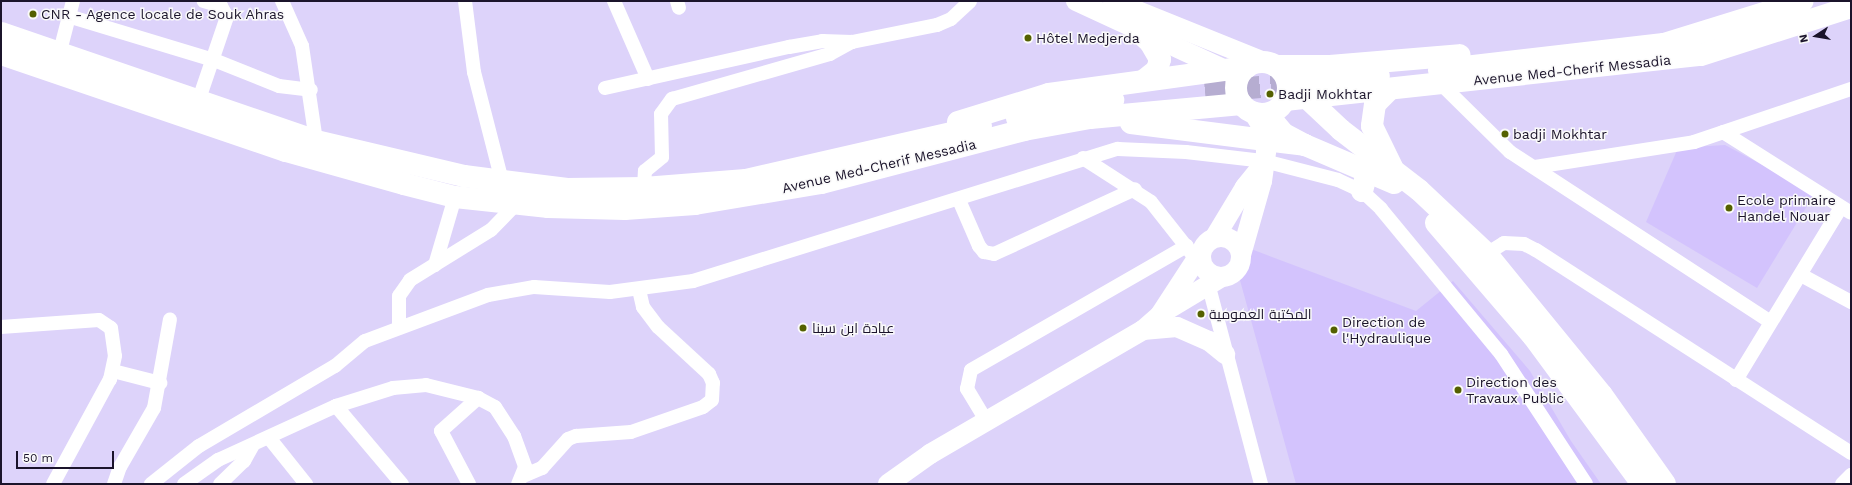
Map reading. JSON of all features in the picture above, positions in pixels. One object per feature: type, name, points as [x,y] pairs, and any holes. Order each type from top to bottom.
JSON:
[{"type":"main road","name":"Avenue Med-Cherif Messadia","points":[[1565,53],[1682,40],[1803,1]]},
{"type":"main road","name":"Avenue Med-Cherif Messadia","points":[[1285,100],[1312,90],[1390,89],[1701,55],[1851,7]]},
{"type":"main road","points":[[1138,31],[1150,42],[1160,59],[1157,70],[1144,80]]},
{"type":"main road","points":[[1,33],[59,55],[316,141],[502,181],[567,189],[644,188],[753,179],[1064,106],[1140,96],[1205,92]]},
{"type":"main road","points":[[917,141],[989,110],[1049,94],[1144,80],[1257,68],[1506,51],[1565,53]]},
{"type":"main road","points":[[1312,90],[1565,53]]},
{"type":"main road","name":"Avenue Med-Cherif Messadia","points":[[1,54],[286,151],[455,197],[515,205],[625,209],[695,204],[821,182],[1024,130],[1123,113],[1254,110]]},
{"type":"main road","points":[[1257,68],[1312,90],[1351,139],[1392,166]]},
{"type":"main road","points":[[1254,110],[1285,100],[1287,81],[1257,68]]},
{"type":"main road","points":[[1257,68],[1236,86],[1254,110],[1284,134],[1305,145],[1368,169],[1411,197],[1479,259],[1574,388],[1642,484]]},
{"type":"main road","points":[[1390,89],[1375,104],[1372,126],[1378,146],[1392,166],[1479,259],[1597,390],[1665,484]]},
{"type":"main road","points":[[1062,124],[1159,125],[1305,145]]},
{"type":"main road","points":[[1362,191],[1368,169]]},
{"type":"street","points":[[59,55],[73,1]]},
{"type":"street","points":[[198,102],[214,60],[227,17],[220,6],[204,1]]},
{"type":"street","points":[[282,1],[302,46],[311,90],[316,141]]},
{"type":"street","points":[[465,1],[474,72],[502,181]]},
{"type":"street","points":[[614,1],[648,79]]},
{"type":"street","points":[[605,88],[736,59],[822,42],[852,42],[937,25],[951,19],[970,1]]},
{"type":"street","points":[[1076,1],[1138,31],[1257,68]]},
{"type":"street","points":[[1113,1],[1257,68]]},
{"type":"street","points":[[68,16],[214,60],[265,82],[311,90]]},
{"type":"street","points":[[644,188],[645,170],[662,157],[661,114],[667,103],[742,78],[830,54],[852,42]]},
{"type":"street","points":[[736,59],[742,78]]},
{"type":"street","points":[[1440,84],[1510,152],[1771,322]]},
{"type":"street","points":[[1535,167],[1630,155],[1694,142],[1851,89]]},
{"type":"street","points":[[888,484],[930,454],[1143,330],[1160,315],[1214,282],[1233,274],[1241,255],[1264,163],[1266,139],[1254,110]]},
{"type":"street","points":[[1723,132],[1846,210],[1801,275],[1736,380]]},
{"type":"street","points":[[151,484],[199,446],[335,366],[365,341],[398,326],[488,295],[534,287],[610,292],[639,290],[694,281],[959,200],[1083,158],[1118,149],[1186,152],[1264,163],[1338,180],[1362,191],[1381,209],[1509,364],[1586,484]]},
{"type":"street","points":[[1083,158],[1135,189],[1167,217],[1195,253],[1214,282],[1225,354],[1261,484]]},
{"type":"street","points":[[987,422],[967,389],[971,370],[1195,253],[1215,237],[1245,187],[1264,163]]},
{"type":"street","points":[[959,200],[979,246],[984,252],[994,254],[1135,189]]},
{"type":"street","points":[[435,265],[455,197]]},
{"type":"street","points":[[398,326],[399,296],[404,286],[491,230],[515,205]]},
{"type":"street","points":[[1215,237],[1229,238],[1241,255]]},
{"type":"street","points":[[1479,259],[1514,242],[1536,250],[1851,453]]},
{"type":"street","points":[[1160,315],[1195,253]]},
{"type":"street","points":[[1801,275],[1851,302]]},
{"type":"street","points":[[520,480],[542,468],[568,439],[576,436],[631,432],[703,407],[712,400],[713,383],[709,374],[658,326],[643,307],[639,290]]},
{"type":"street","points":[[114,484],[120,467],[154,408],[160,383],[170,319]]},
{"type":"street","points":[[1,327],[105,322],[111,331],[113,371],[53,484]]},
{"type":"street","points":[[1143,330],[1177,327],[1209,341],[1225,354]]},
{"type":"street","points":[[113,371],[160,383]]},
{"type":"street","points":[[184,484],[218,460],[270,439],[336,406],[393,388],[426,385],[478,398],[495,407],[514,436],[525,467],[520,480]]},
{"type":"street","points":[[470,484],[441,431],[478,398]]},
{"type":"street","points":[[336,406],[402,484]]},
{"type":"street","points":[[270,439],[306,484]]},
{"type":"street","points":[[220,484],[244,461],[253,445]]},
{"type":"street","points":[[1842,484],[1851,475]]},
{"type":"shaded area","name":"Ecole primaire Handel Nouar","points":[[1725,145],[1815,193],[1757,288],[1646,222],[1678,148]]},
{"type":"shaded area","points":[[1243,246],[1416,311],[1453,281],[1530,371],[1571,441],[1601,484],[1296,484],[1235,262]]},
{"type":"tunnel","points":[[1205,92],[1315,82]]},
{"type":"place","name":"CNR - Agence locale de Souk Ahras","points":[[33,14]]},
{"type":"place","name":"Hôtel Medjerda","points":[[1028,38]]},
{"type":"place","name":"Badji Mokhtar","points":[[1270,94]]},
{"type":"place","name":"badji Mokhtar","points":[[1505,134]]},
{"type":"place","name":"Ecole primaire Handel Nouar","points":[[1729,208]]},
{"type":"place","name":"المكتبة العمومية","points":[[1201,314]]},
{"type":"place","name":"عيادة ابن سينا","points":[[803,328]]},
{"type":"place","name":"Direction de l'Hydraulique","points":[[1334,330]]},
{"type":"place","name":"Direction des Travaux Public","points":[[1458,390]]}]
